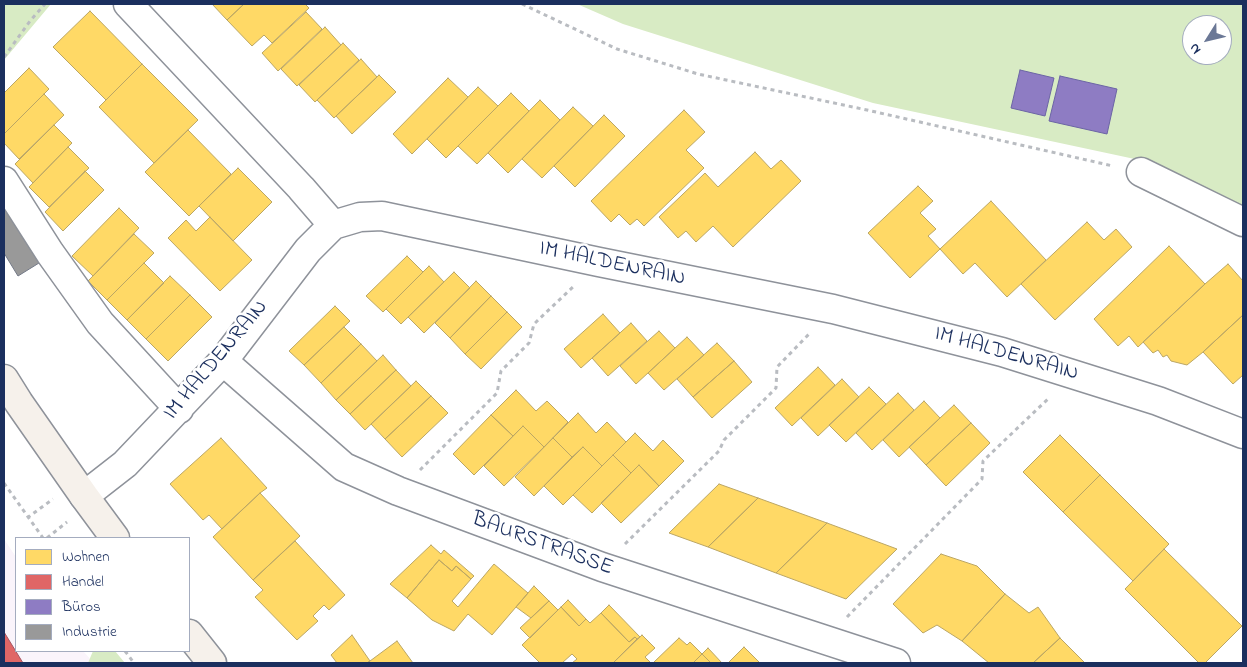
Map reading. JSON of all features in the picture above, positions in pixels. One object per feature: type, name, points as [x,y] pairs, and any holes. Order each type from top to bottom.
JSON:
[{"type":"main road","points":[[4,379],[114,537]]},
{"type":"main road","points":[[190,635],[212,663]]},
{"type":"street","points":[[128,4],[333,224]]},
{"type":"street","points":[[1140,172],[1243,222]]},
{"type":"street","points":[[4,181],[50,254],[100,323],[179,409]]},
{"type":"street","name":"IM HALDENRAIN","points":[[84,496],[125,464],[223,361],[308,250],[333,224],[360,217],[382,216],[833,309],[1002,352],[1158,400],[1243,434]]},
{"type":"street","name":"BAURSTRASSE","points":[[223,361],[344,467],[398,491],[602,568],[896,663]]},
{"type":"path","points":[[4,57],[45,4]]},
{"type":"path","points":[[522,4],[617,49],[698,74],[1140,172]]},
{"type":"path","points":[[398,491],[497,394],[501,371],[530,343],[534,324],[598,262]]},
{"type":"path","points":[[602,568],[719,451],[724,440],[776,388],[776,367],[833,309]]},
{"type":"path","points":[[825,640],[982,479],[983,461],[1074,374]]},
{"type":"path","points":[[4,483],[41,537]]},
{"type":"path","points":[[126,652],[134,663]]},
{"type":"shaded area","points":[[4,539],[15,556],[15,652],[84,652],[94,663],[4,663]]},
{"type":"green space","points":[[4,4],[51,4],[4,60]]},
{"type":"green space","points":[[577,4],[1243,4],[1243,212],[1144,161],[873,103],[623,24]]},
{"type":"green space","points":[[93,652],[116,652],[125,663],[88,663]]},
{"type":"building: Wohnen","points":[[212,4],[244,4],[227,20]]},
{"type":"building: Wohnen","points":[[244,4],[305,4],[309,8],[272,43],[264,35],[252,46],[227,20]]},
{"type":"building: Wohnen","points":[[90,11],[142,64],[106,100],[53,47]]},
{"type":"building: Wohnen","points":[[306,12],[322,29],[278,71],[262,53]]},
{"type":"building: Wohnen","points":[[325,27],[341,45],[297,86],[281,69]]},
{"type":"building: Wohnen","points":[[343,43],[359,60],[315,102],[299,85]]},
{"type":"building: Wohnen","points":[[361,59],[377,77],[334,118],[317,100]]},
{"type":"building: Wohnen","points":[[142,64],[198,120],[154,163],[99,107]]},
{"type":"building: Wohnen","points":[[29,68],[49,89],[4,134],[4,93]]},
{"type":"building: Wohnen","points":[[379,75],[396,92],[352,134],[336,116]]},
{"type":"building: Wohnen","points":[[448,78],[468,97],[412,154],[393,134]]},
{"type":"building: Wohnen","points":[[478,87],[498,106],[446,158],[427,139]]},
{"type":"building: Wohnen","points":[[511,93],[529,111],[477,164],[458,146]]},
{"type":"building: Wohnen","points":[[44,94],[64,115],[19,159],[4,143],[4,134]]},
{"type":"building: Wohnen","points":[[540,100],[560,120],[508,173],[488,153]]},
{"type":"building: Wohnen","points":[[573,107],[593,126],[542,178],[522,159]]},
{"type":"building: Wohnen","points":[[684,110],[705,132],[686,150],[704,168],[644,226],[637,219],[630,225],[619,214],[611,222],[591,201]]},
{"type":"building: Wohnen","points":[[604,115],[625,136],[575,187],[554,166]]},
{"type":"building: Wohnen","points":[[54,125],[72,143],[33,183],[15,164]]},
{"type":"building: Wohnen","points":[[188,130],[231,174],[189,216],[145,172]]},
{"type":"building: Wohnen","points":[[68,147],[89,168],[49,207],[29,187]]},
{"type":"building: Wohnen","points":[[755,152],[771,169],[781,160],[801,181],[733,247],[713,226],[696,242],[686,231],[678,238],[659,217],[705,173],[718,187]]},
{"type":"building: Wohnen","points":[[238,168],[272,202],[233,241],[199,206]]},
{"type":"building: Wohnen","points":[[85,171],[104,190],[63,231],[45,212]]},
{"type":"building: Wohnen","points":[[918,186],[933,201],[920,213],[936,229],[928,236],[940,249],[910,278],[868,233]]},
{"type":"building: Wohnen","points":[[991,201],[1046,260],[1007,297],[975,263],[963,274],[940,249]]},
{"type":"building: Wohnen","points":[[119,208],[139,228],[93,276],[72,256]]},
{"type":"building: Wohnen","points":[[210,217],[252,260],[220,291],[168,238],[186,220],[196,231]]},
{"type":"building: Wohnen","points":[[1087,222],[1104,240],[1116,229],[1132,247],[1055,320],[1021,284]]},
{"type":"building: Wohnen","points":[[134,234],[154,253],[107,300],[88,281]]},
{"type":"building: Wohnen","points":[[1169,246],[1205,284],[1138,347],[1129,336],[1118,346],[1094,319]]},
{"type":"building: Wohnen","points":[[407,256],[423,272],[383,312],[366,296]]},
{"type":"building: Wohnen","points":[[144,263],[164,283],[127,320],[107,300]]},
{"type":"building: Wohnen","points":[[1228,264],[1243,281],[1243,315],[1187,365],[1171,361],[1167,355],[1163,357],[1158,350],[1153,353],[1143,342]]},
{"type":"building: Wohnen","points":[[429,266],[444,282],[401,324],[386,309]]},
{"type":"building: Wohnen","points":[[454,272],[470,288],[424,333],[408,317]]},
{"type":"building: Wohnen","points":[[170,276],[190,295],[146,339],[127,320]]},
{"type":"building: Wohnen","points":[[476,281],[491,296],[450,338],[435,323]]},
{"type":"building: Wohnen","points":[[190,295],[212,317],[168,361],[146,339]]},
{"type":"building: Wohnen","points":[[491,296],[507,312],[465,354],[450,338]]},
{"type":"building: Wohnen","points":[[335,306],[350,321],[304,365],[289,351]]},
{"type":"building: Wohnen","points":[[507,312],[522,327],[481,369],[465,354]]},
{"type":"building: Wohnen","points":[[603,314],[620,333],[581,368],[564,349]]},
{"type":"building: Wohnen","points":[[1243,315],[1243,375],[1233,384],[1203,352]]},
{"type":"building: Wohnen","points":[[631,323],[647,341],[608,376],[592,358]]},
{"type":"building: Wohnen","points":[[344,327],[361,344],[321,383],[304,365]]},
{"type":"building: Wohnen","points":[[659,331],[675,348],[636,384],[620,366]]},
{"type":"building: Wohnen","points":[[687,337],[704,355],[664,390],[648,373]]},
{"type":"building: Wohnen","points":[[717,343],[734,361],[693,397],[677,379]]},
{"type":"building: Wohnen","points":[[361,344],[377,361],[336,400],[321,383]]},
{"type":"building: Wohnen","points":[[383,355],[396,370],[350,414],[336,400]]},
{"type":"building: Wohnen","points":[[734,361],[752,382],[712,418],[693,397]]},
{"type":"building: Wohnen","points":[[818,367],[835,385],[792,426],[775,408]]},
{"type":"building: Wohnen","points":[[396,370],[411,386],[365,430],[350,414]]},
{"type":"building: Wohnen","points":[[842,379],[859,397],[818,436],[801,418]]},
{"type":"building: Wohnen","points":[[416,381],[431,396],[385,439],[371,424]]},
{"type":"building: Wohnen","points":[[869,387],[886,404],[846,442],[829,425]]},
{"type":"building: Wohnen","points":[[516,390],[536,411],[547,401],[568,422],[544,447],[523,426],[513,436],[491,415]]},
{"type":"building: Wohnen","points":[[898,393],[914,410],[872,450],[856,433]]},
{"type":"building: Wohnen","points":[[431,396],[448,413],[402,457],[385,439]]},
{"type":"building: Wohnen","points":[[924,401],[940,418],[899,457],[883,440]]},
{"type":"building: Wohnen","points":[[954,405],[971,423],[926,465],[909,447]]},
{"type":"building: Wohnen","points":[[578,413],[596,433],[607,422],[626,442],[602,466],[583,447],[572,457],[553,438]]},
{"type":"building: Wohnen","points":[[491,415],[513,436],[474,475],[453,454]]},
{"type":"building: Wohnen","points":[[971,423],[990,443],[946,486],[926,465]]},
{"type":"building: Wohnen","points":[[523,426],[544,447],[504,486],[484,466]]},
{"type":"building: Wohnen","points":[[635,433],[653,451],[663,440],[684,461],[659,486],[639,465],[631,473],[613,455]]},
{"type":"building: Wohnen","points":[[1060,435],[1100,475],[1063,512],[1023,472]]},
{"type":"building: Wohnen","points":[[221,438],[267,488],[222,529],[209,515],[203,520],[170,484]]},
{"type":"building: Wohnen","points":[[553,438],[572,457],[534,496],[515,477]]},
{"type":"building: Wohnen","points":[[583,447],[602,466],[563,505],[544,486]]},
{"type":"building: Wohnen","points":[[613,455],[631,473],[592,513],[573,495]]},
{"type":"building: Wohnen","points":[[639,465],[659,486],[621,523],[601,503]]},
{"type":"building: Wohnen","points":[[1100,475],[1169,544],[1133,581],[1063,512]]},
{"type":"building: Wohnen","points":[[719,484],[758,498],[708,547],[669,533]]},
{"type":"building: Wohnen","points":[[260,493],[300,536],[253,580],[213,537]]},
{"type":"building: Wohnen","points":[[758,498],[827,523],[776,573],[708,547]]},
{"type":"building: Wohnen","points":[[827,523],[897,549],[846,599],[776,573]]},
{"type":"building: Wohnen","points":[[295,541],[345,595],[329,610],[324,605],[313,616],[318,621],[297,640],[255,597],[263,590],[253,580]]},
{"type":"building: Wohnen","points":[[431,545],[441,554],[444,550],[474,576],[471,579],[456,566],[452,571],[439,560],[407,598],[390,584]]},
{"type":"building: Wohnen","points":[[1164,549],[1242,626],[1205,663],[1199,663],[1125,589]]},
{"type":"building: Wohnen","points":[[941,554],[977,566],[1005,594],[962,641],[937,625],[923,633],[893,604]]},
{"type":"building: Wohnen","points":[[439,560],[452,571],[456,566],[471,579],[452,601],[458,607],[494,564],[528,593],[492,635],[468,614],[454,631],[432,620],[407,598]]},
{"type":"building: Wohnen","points":[[534,586],[549,601],[531,618],[516,607]]},
{"type":"building: Wohnen","points":[[1005,594],[1029,613],[1038,607],[1060,638],[1033,663],[989,663],[962,641]]},
{"type":"building: Wohnen","points":[[568,600],[586,619],[579,626],[561,607]]},
{"type":"building: Wohnen","points":[[549,601],[558,610],[530,638],[520,628]]},
{"type":"building: Wohnen","points":[[609,605],[640,637],[637,639],[635,637],[629,642],[601,613]]},
{"type":"building: Wohnen","points":[[561,607],[579,626],[586,619],[590,623],[601,613],[629,642],[635,637],[637,639],[613,663],[572,663],[577,659],[572,654],[562,663],[540,663],[522,645]]},
{"type":"building: Wohnen","points":[[352,635],[370,661],[367,663],[337,663],[331,655]]},
{"type":"building: Wohnen","points":[[642,635],[655,648],[645,657],[651,663],[613,663]]},
{"type":"building: Wohnen","points":[[679,638],[687,645],[690,642],[702,654],[693,663],[653,663]]},
{"type":"building: Wohnen","points":[[1060,638],[1085,663],[1033,663]]},
{"type":"building: Wohnen","points":[[397,641],[413,663],[367,663],[370,661]]},
{"type":"building: Wohnen","points":[[744,647],[760,663],[728,663]]},
{"type":"building: Wohnen","points":[[708,648],[722,663],[711,663],[702,654]]},
{"type":"building: Wohnen","points":[[702,654],[711,663],[693,663]]},
{"type":"building: Handel","points":[[4,632],[23,663],[4,663]]},
{"type":"building: Büros","points":[[1020,70],[1054,78],[1045,116],[1011,108]]},
{"type":"building: Büros","points":[[1060,76],[1117,89],[1107,134],[1049,121]]},
{"type":"building: Industrie","points":[[4,208],[39,263],[18,276],[4,253]]}]
